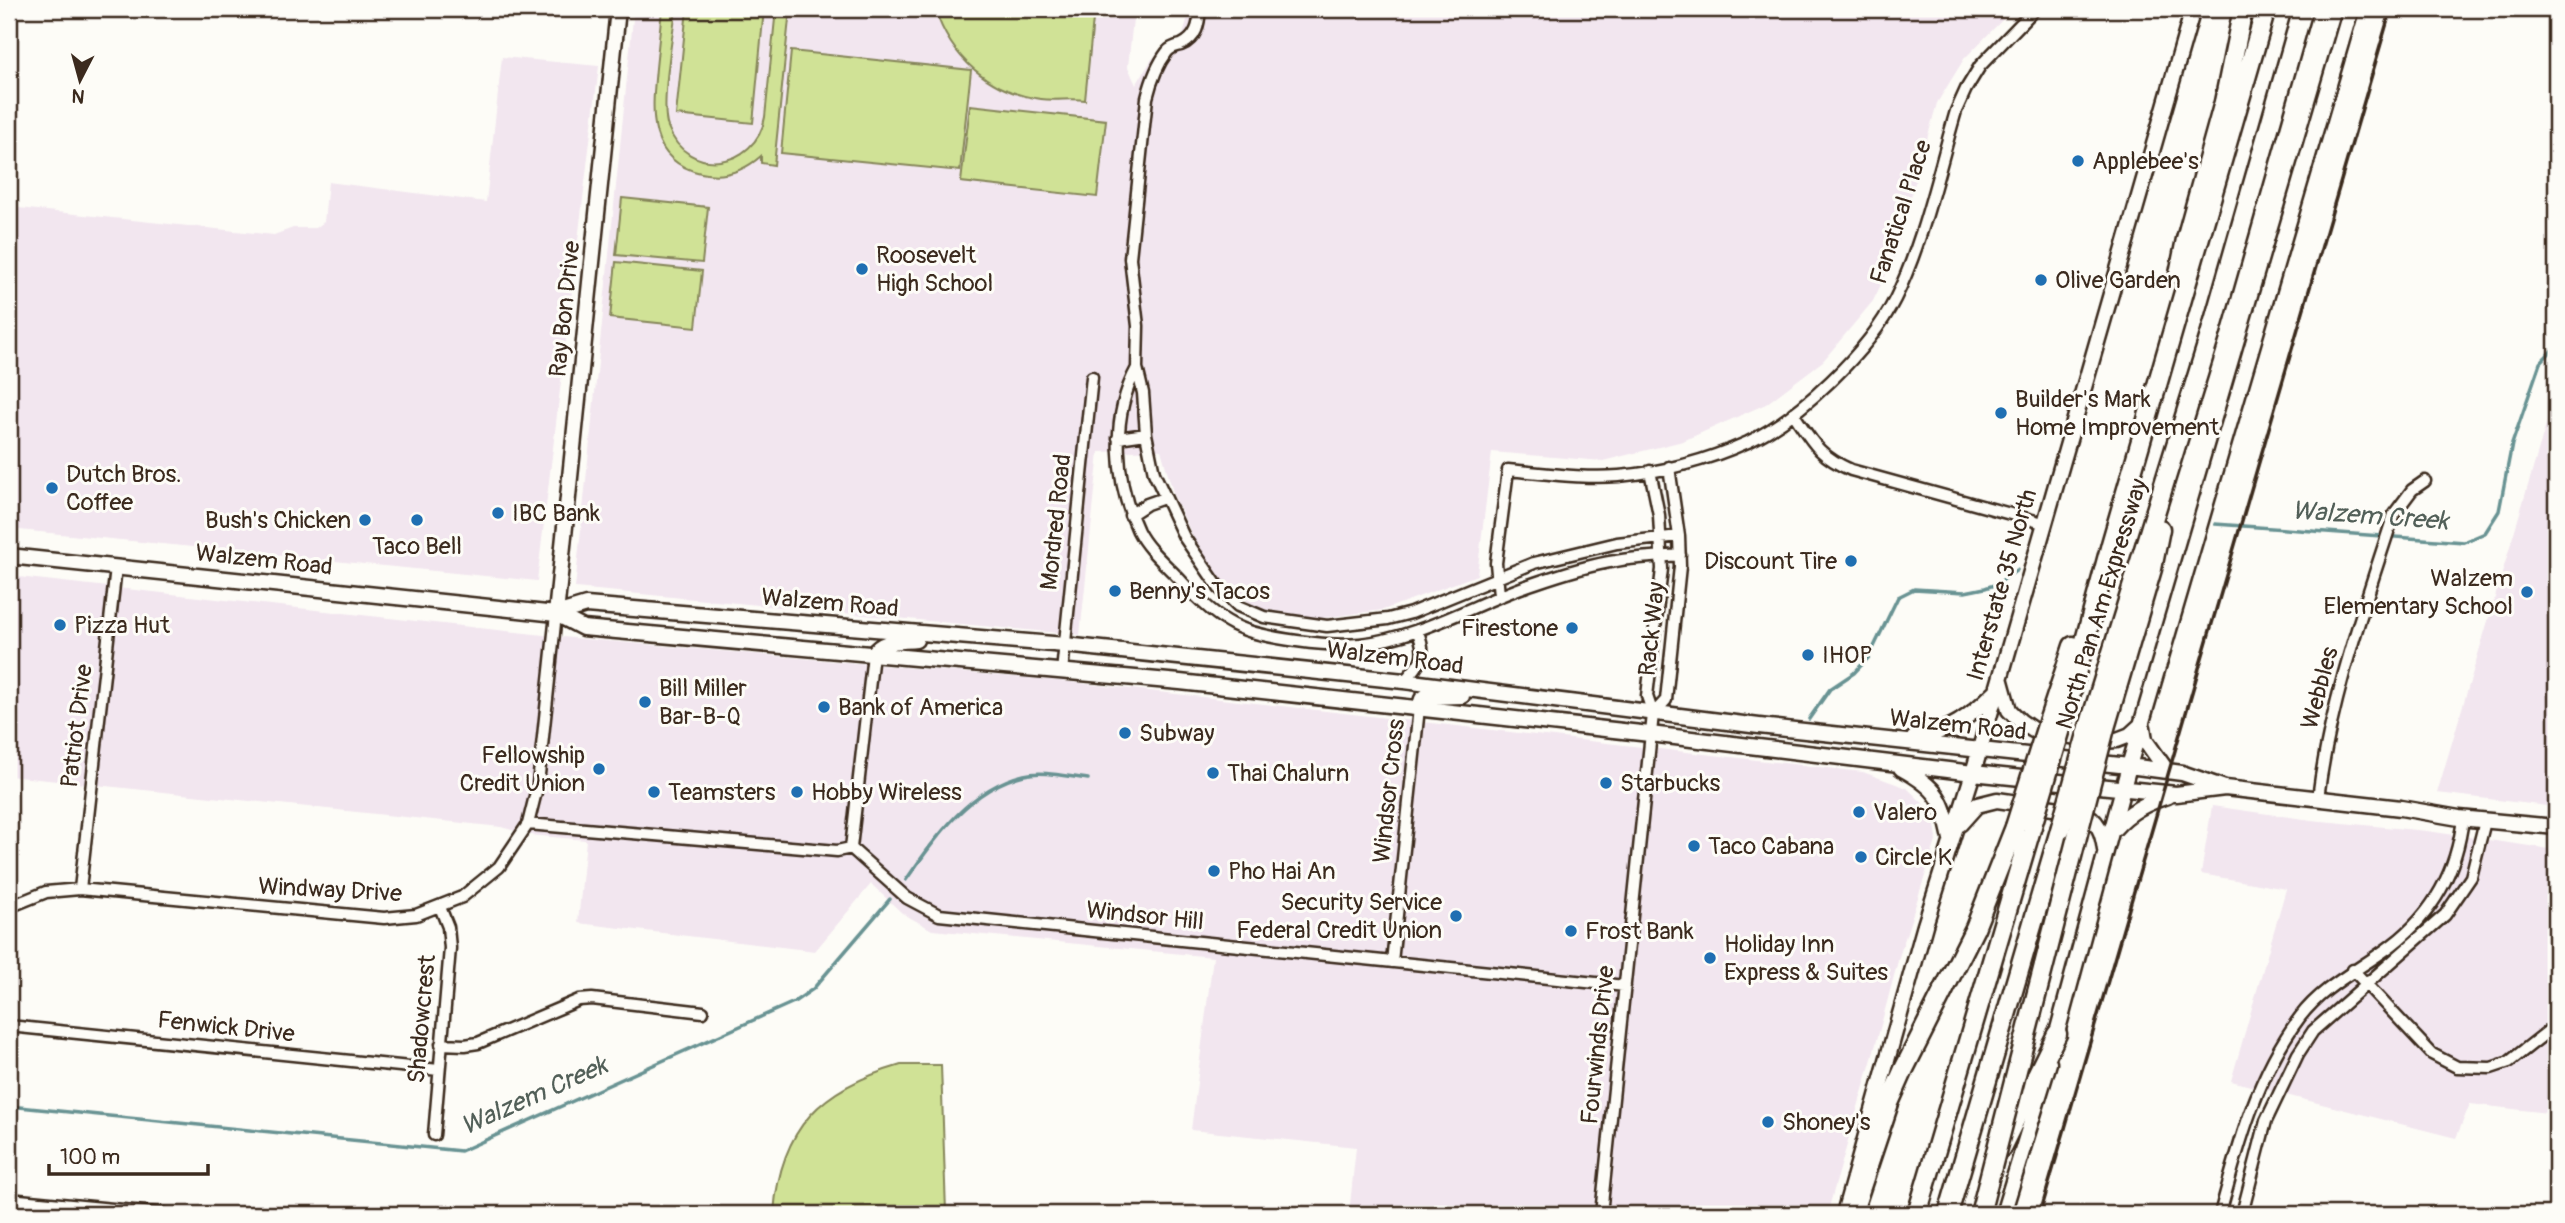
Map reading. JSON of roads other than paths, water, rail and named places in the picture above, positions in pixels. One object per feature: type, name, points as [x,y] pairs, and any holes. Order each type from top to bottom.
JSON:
[{"type":"highway","points":[[2151,407],[2186,239],[2224,102],[2243,9]]},
{"type":"highway","name":"North Pan Am Expressway","points":[[1917,1214],[2024,827],[2111,544],[2266,9]]},
{"type":"highway","name":"North Pan Am Expressway","points":[[1948,1214],[2060,830],[2097,727],[2303,9]]},
{"type":"highway","points":[[1980,1214],[2097,727]]},
{"type":"highway","points":[[1852,1214],[1879,1128],[1894,1091],[2024,827]]},
{"type":"highway","points":[[1970,1214],[2057,1034]]},
{"type":"main road","name":"Ray Bon Drive","points":[[556,614],[618,9]]},
{"type":"main road","name":"Interstate 35 North","points":[[1844,1214],[1925,925],[1973,773],[2193,9]]},
{"type":"main road","points":[[2003,1214],[2057,1034],[2129,766],[2351,9]]},
{"type":"main road","name":"Walzem Road","points":[[9,556],[556,614],[583,628],[1419,708],[2176,794],[2225,788]]},
{"type":"main road","name":"Walzem Road","points":[[556,614],[586,605],[1065,645],[1404,681],[1653,714],[2129,766],[2182,773],[2225,788],[2485,821],[2556,827]]},
{"type":"main road","points":[[873,654],[879,646],[887,642],[963,637]]},
{"type":"main road","points":[[2000,675],[2009,710],[2033,730],[2103,741],[2130,735],[2143,724]]},
{"type":"main road","points":[[1893,741],[1940,733],[1964,720],[1996,691]]},
{"type":"main road","points":[[1419,708],[1422,699],[1429,696],[1508,695]]},
{"type":"main road","points":[[2143,724],[2145,740],[2167,771]]},
{"type":"main road","points":[[1894,764],[1921,779],[1937,794],[1944,808],[1951,840]]},
{"type":"main road","points":[[2111,832],[2125,817],[2147,802],[2176,794]]},
{"type":"main road","points":[[1951,840],[1963,818],[1977,805],[1986,801],[2009,800],[2088,815],[2102,833],[2106,853]]},
{"type":"street","points":[[1200,9],[1199,26],[1190,41],[1166,53],[1151,80],[1130,258],[1138,326],[1137,368],[1154,473],[1164,498],[1197,560],[1219,588],[1238,606],[1264,617],[1326,626],[1388,619],[1411,613],[1496,577],[1576,551],[1679,536]]},
{"type":"street","name":"Fanatical Place","points":[[1496,577],[1508,470],[1618,476],[1708,458],[1750,440],[1793,413],[1844,368],[1870,338],[1894,301],[1910,265],[1956,111],[1966,89],[1980,66],[2035,9]]},
{"type":"street","points":[[1137,368],[1126,388],[1118,438],[1124,491],[1130,515],[1142,538],[1201,602],[1216,616],[1240,629],[1264,636],[1325,644],[1360,644],[1417,630],[1499,595],[1603,564],[1680,555]]},
{"type":"street","name":"Mordred Road","points":[[1062,672],[1092,377]]},
{"type":"street","points":[[1793,413],[1814,444],[1830,461],[1851,470],[2043,523]]},
{"type":"street","points":[[1118,438],[1146,434]]},
{"type":"street","name":"Rack Way","points":[[1653,714],[1666,699],[1680,555],[1669,467]]},
{"type":"street","name":"Rack Way","points":[[1650,471],[1659,515],[1662,557],[1647,696],[1653,714]]},
{"type":"street","name":"Webbles","points":[[2318,798],[2335,706],[2394,514],[2412,490],[2425,481]]},
{"type":"street","points":[[1130,515],[1147,504],[1164,498]]},
{"type":"street","name":"Patriot Drive","points":[[80,889],[116,567]]},
{"type":"street","points":[[1496,577],[1499,595]]},
{"type":"street","name":"Windway Drive","points":[[9,906],[46,892],[80,889],[368,918],[400,918],[440,907],[462,897],[488,878],[509,854],[528,824],[538,784],[556,614]]},
{"type":"street","points":[[1404,681],[1424,655],[1417,630]]},
{"type":"street","points":[[528,824],[837,851],[851,848],[873,654]]},
{"type":"street","name":"Windsor Cross","points":[[1392,962],[1419,708]]},
{"type":"street","name":"Fourwinds Drive","points":[[1601,1214],[1653,714]]},
{"type":"street","points":[[2220,1214],[2261,1082],[2301,1016],[2353,970],[2391,946],[2433,902],[2454,866],[2463,818]]},
{"type":"street","points":[[2242,1214],[2266,1121],[2298,1054],[2313,1031],[2435,924],[2458,898],[2475,865],[2485,821]]},
{"type":"street","name":"Windsor Hill","points":[[851,848],[907,898],[939,915],[1625,986]]},
{"type":"street","name":"Shadowcrest","points":[[434,1135],[450,948],[448,927],[440,907]]},
{"type":"street","points":[[2353,970],[2432,1054],[2457,1067],[2491,1068],[2509,1062],[2556,1026]]},
{"type":"street","points":[[441,1044],[478,1043],[579,1000],[592,999],[703,1012]]},
{"type":"street","name":"Fenwick Drive","points":[[9,1026],[439,1070]]},
{"type":"street","points":[[9,1199],[165,1214]]},
{"type":"waterway","name":"Walzem Creek","points":[[2215,524],[2464,542],[2485,533],[2499,511],[2512,444],[2540,363],[2556,346]]},
{"type":"waterway","name":"Walzem Creek","points":[[1809,719],[1830,689],[1854,673],[1869,657],[1898,597],[1914,589],[1965,592],[1985,588],[1997,584],[2017,570]]},
{"type":"waterway","name":"Walzem Creek","points":[[906,880],[956,816],[987,791],[1005,781],[1031,774],[1088,779]]},
{"type":"waterway","name":"Walzem Creek","points":[[9,1106],[461,1151],[794,1002],[813,989],[890,899]]},
{"type":"railway","points":[[2040,1214],[2391,9]]},
{"type":"place","name":"Applebee's","points":[[2078,161]]},
{"type":"place","name":"Roosevelt High School","points":[[862,269]]},
{"type":"place","name":"Olive Garden","points":[[2041,280]]},
{"type":"place","name":"Builder's Mark Home Improvement","points":[[2001,413]]},
{"type":"place","name":"Dutch Bros. Coffee","points":[[52,488]]},
{"type":"place","name":"IBC Bank","points":[[498,513]]},
{"type":"place","name":"Bush's Chicken","points":[[365,520]]},
{"type":"place","name":"Taco Bell","points":[[417,520]]},
{"type":"place","name":"Discount Tire","points":[[1851,561]]},
{"type":"place","name":"Benny's Tacos","points":[[1115,591]]},
{"type":"place","name":"Walzem Elementary School","points":[[2527,592]]},
{"type":"place","name":"Pizza Hut","points":[[60,625]]},
{"type":"place","name":"Firestone","points":[[1572,628]]},
{"type":"place","name":"IHOP","points":[[1808,655]]},
{"type":"place","name":"Bill Miller Bar-B-Q","points":[[645,702]]},
{"type":"place","name":"Bank of America","points":[[824,707]]},
{"type":"place","name":"Subway","points":[[1125,733]]},
{"type":"place","name":"Fellowship Credit Union","points":[[599,769]]},
{"type":"place","name":"Thai Chalurn","points":[[1213,773]]},
{"type":"place","name":"Starbucks","points":[[1606,783]]},
{"type":"place","name":"Teamsters","points":[[654,792]]},
{"type":"place","name":"Hobby Wireless","points":[[797,792]]},
{"type":"place","name":"Valero","points":[[1859,812]]},
{"type":"place","name":"Taco Cabana","points":[[1694,846]]},
{"type":"place","name":"Circle K","points":[[1861,857]]},
{"type":"place","name":"Pho Hai An","points":[[1214,871]]},
{"type":"place","name":"Security Service Federal Credit Union","points":[[1456,916]]},
{"type":"place","name":"Frost Bank","points":[[1571,931]]},
{"type":"place","name":"Holiday Inn Express & Suites","points":[[1710,958]]},
{"type":"place","name":"Shoney's","points":[[1768,1122]]}]
